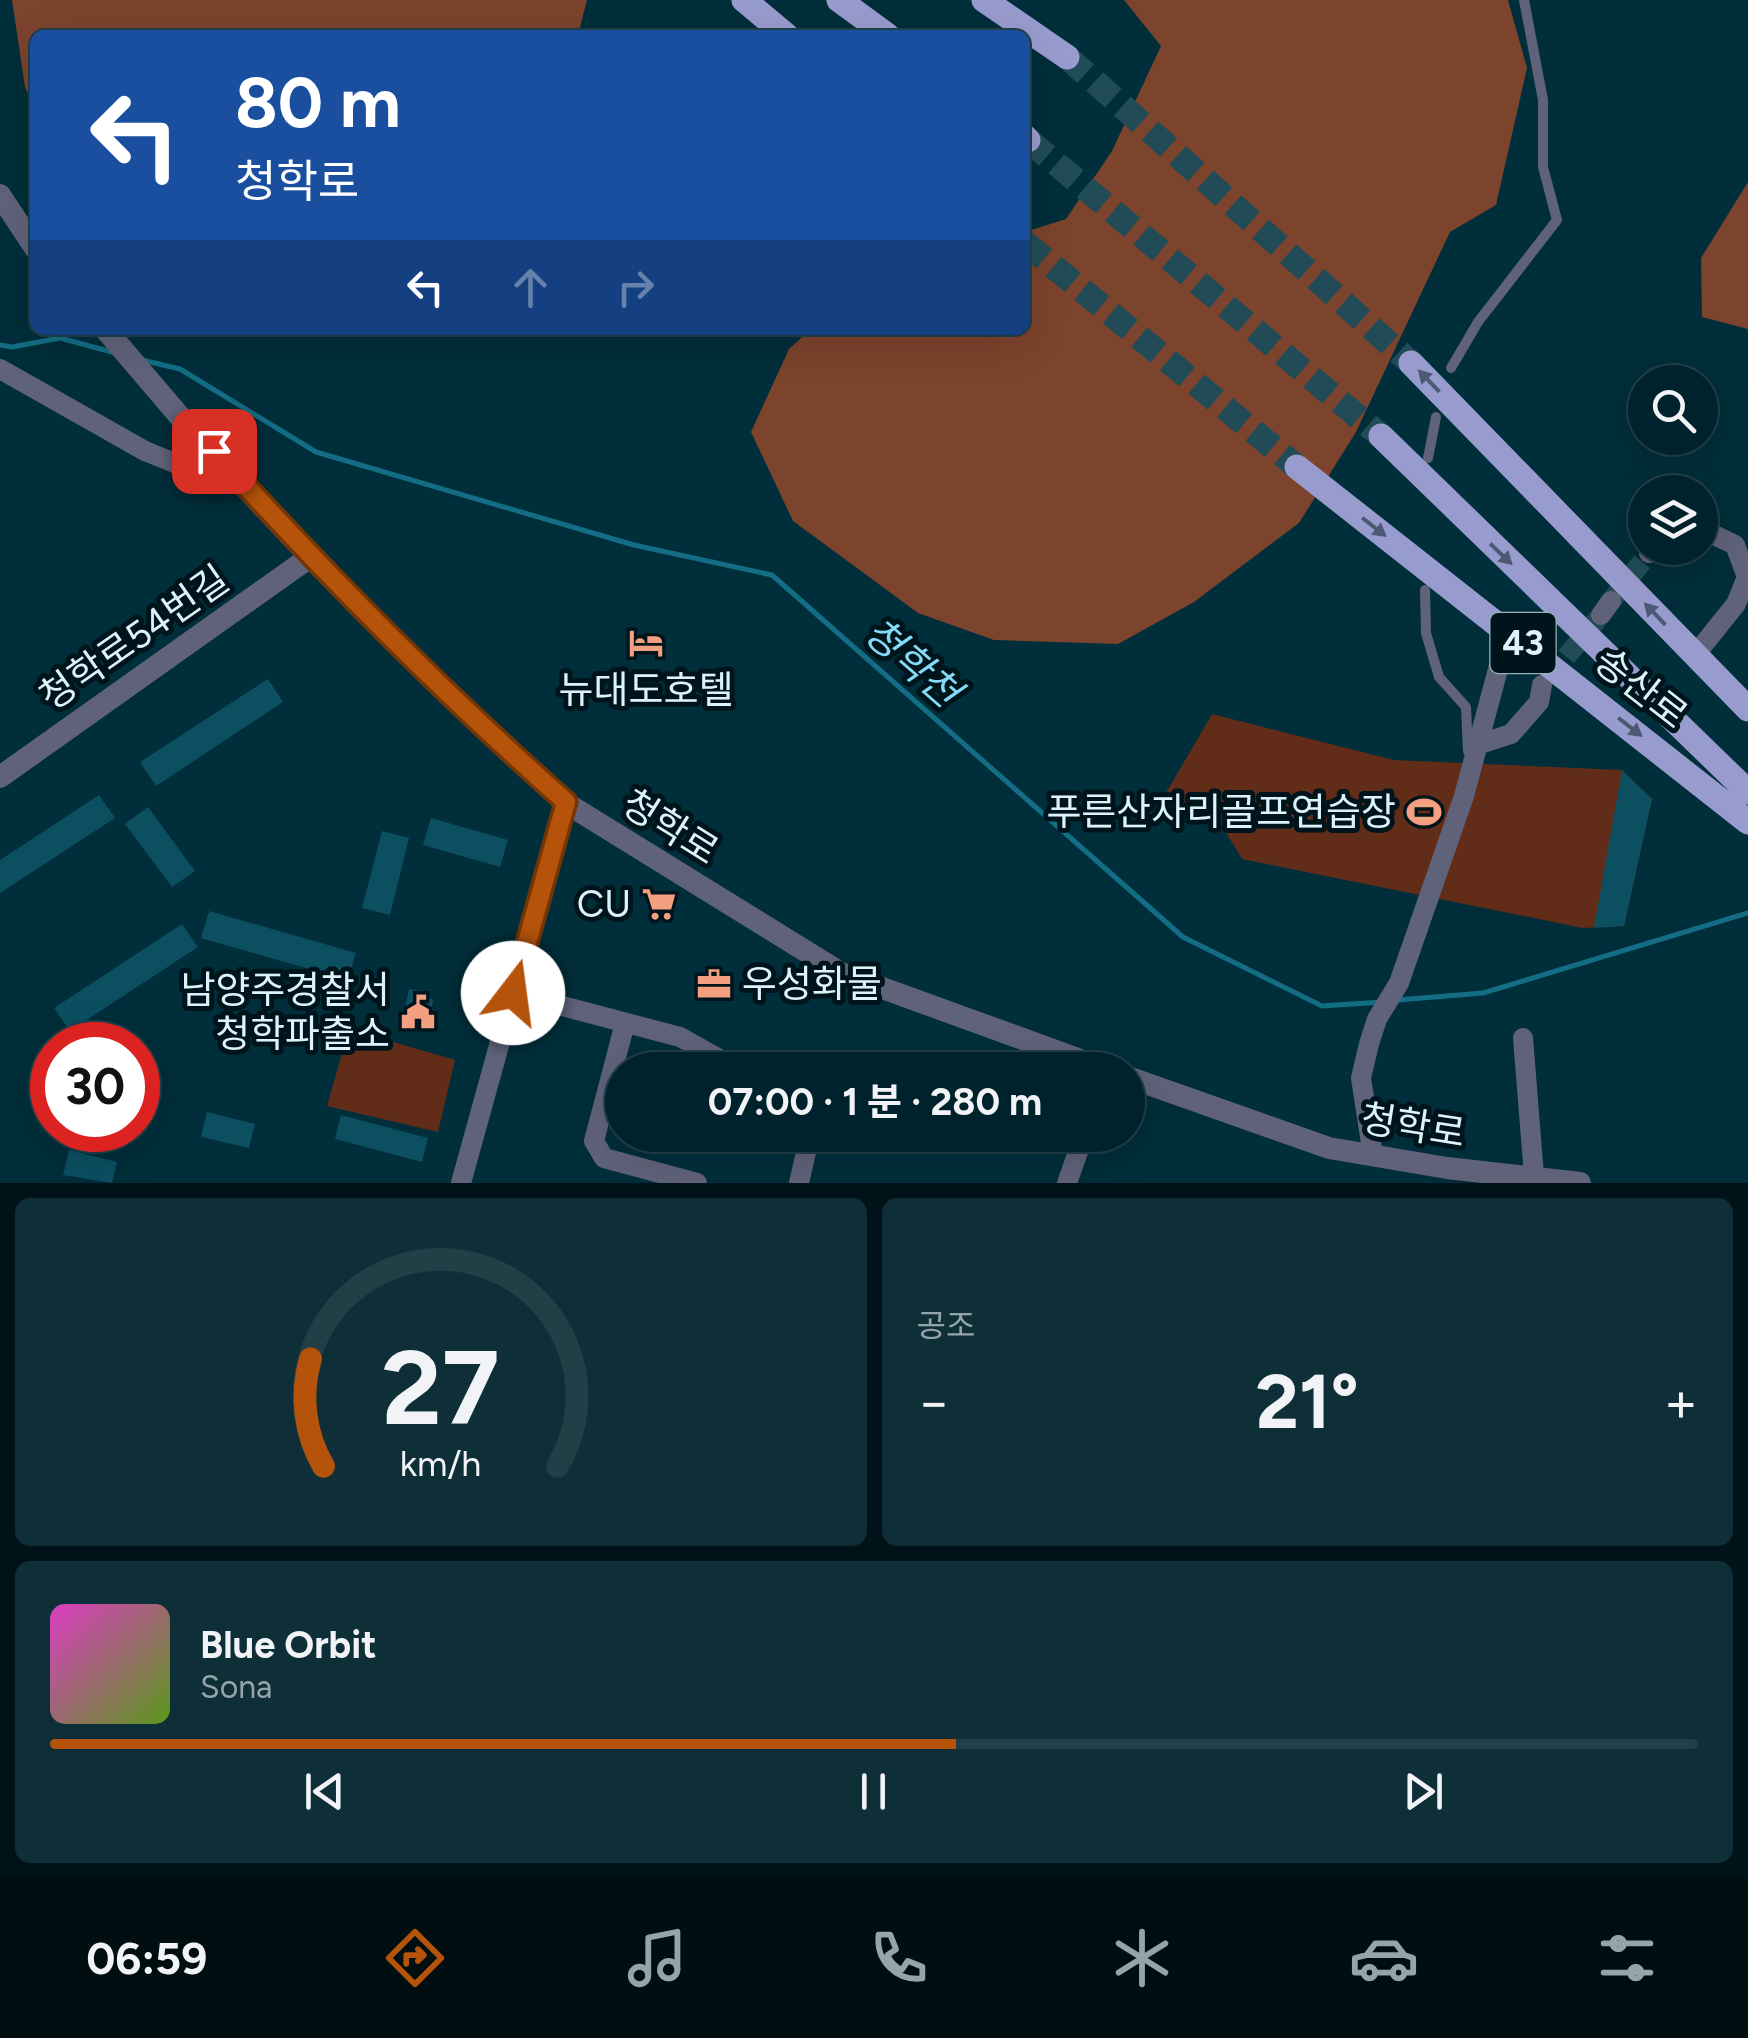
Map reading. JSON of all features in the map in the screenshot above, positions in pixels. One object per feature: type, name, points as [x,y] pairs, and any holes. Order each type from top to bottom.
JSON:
[{"type":"main road","points":[[744,0],[780,30]]},
{"type":"main road","points":[[839,0],[880,30]]},
{"type":"main road","points":[[984,0],[1028,30]]},
{"type":"main road","points":[[1030,31],[1068,57]]},
{"type":"main road","name":"송산로","points":[[1411,363],[1748,709]]},
{"type":"main road","name":"송산로","points":[[1381,436],[1748,792]]},
{"type":"main road","name":"송산로","points":[[1297,467],[1748,822]]},
{"type":"street","points":[[0,195],[30,240]]},
{"type":"street","name":"청학로","points":[[110,335],[193,432],[310,557],[507,750],[566,802],[841,973],[1058,1052]]},
{"type":"street","points":[[0,369],[145,451],[177,464],[214,451]]},
{"type":"street","points":[[1695,654],[1736,604],[1748,577],[1735,545],[1718,537]]},
{"type":"street","name":"청학로54번길","points":[[0,777],[310,557]]},
{"type":"street","points":[[1373,1156],[1361,1078],[1377,1019],[1399,984],[1470,775],[1508,632]]},
{"type":"street","points":[[1476,745],[1511,734],[1538,702],[1542,685]]},
{"type":"street","points":[[461,1183],[566,802]]},
{"type":"street","points":[[513,993],[680,1037],[707,1052]]},
{"type":"street","points":[[625,1023],[594,1140],[604,1158],[697,1183]]},
{"type":"street","points":[[1524,1038],[1534,1176]]},
{"type":"street","name":"청학로","points":[[1145,1083],[1329,1148],[1446,1168],[1580,1183]]},
{"type":"street","points":[[799,1183],[806,1152]]},
{"type":"street","points":[[1067,1183],[1078,1152]]},
{"type":"lane","points":[[1451,368],[1478,322],[1557,220],[1543,168],[1543,100],[1524,0]]},
{"type":"lane","points":[[1428,458],[1436,416]]},
{"type":"lane","points":[[1426,590],[1426,633],[1439,677],[1466,707],[1470,775]]},
{"type":"shaded area","points":[[12,0],[587,0],[579,30],[30,30],[30,98],[25,87]]},
{"type":"shaded area","points":[[1124,0],[1508,0],[1527,68],[1496,205],[1450,232],[1356,432],[1299,523],[1194,602],[1118,644],[994,640],[918,613],[793,521],[751,432],[789,349],[804,335],[1030,335],[1030,230],[1066,219],[1112,151],[1161,46]]},
{"type":"shaded area","points":[[1748,182],[1748,329],[1702,317],[1701,258]]},
{"type":"shaded area","name":"푸른산자리골프연습장","points":[[1212,714],[1394,760],[1622,770],[1652,799],[1624,926],[1583,928],[1242,859],[1222,826],[1166,793]]},
{"type":"shaded area","points":[[349,1029],[455,1060],[438,1132],[327,1106]]},
{"type":"building","points":[[268,679],[283,702],[156,786],[140,762]]},
{"type":"building","points":[[1622,770],[1652,799],[1624,926],[1594,928]]},
{"type":"building","points":[[99,795],[115,818],[0,893],[0,860]]},
{"type":"building","points":[[148,807],[195,871],[172,887],[125,824]]},
{"type":"building","points":[[431,818],[508,840],[500,867],[423,845]]},
{"type":"building","points":[[382,831],[409,838],[390,915],[362,908]]},
{"type":"building","points":[[209,911],[356,953],[348,980],[201,938]]},
{"type":"building","points":[[182,924],[198,947],[84,1022],[64,1022],[54,1008]]},
{"type":"building","name":"남양주경찰서 청학파출소","points":[[409,989],[433,1000],[428,1028],[402,1024]]},
{"type":"building","points":[[207,1112],[255,1124],[249,1148],[201,1137]]},
{"type":"building","points":[[341,1115],[428,1138],[422,1162],[335,1139]]},
{"type":"building","points":[[69,1152],[117,1162],[112,1183],[63,1175]]},
{"type":"waterway","name":"청학천","points":[[0,345],[12,347],[60,338],[112,352]]},
{"type":"waterway","name":"청학천","points":[[142,360],[180,369],[316,452],[634,545],[772,575],[1183,937],[1322,1006],[1382,1002]]},
{"type":"waterway","name":"청학천","points":[[1398,1000],[1483,993],[1748,913]]},
{"type":"tunnel","points":[[1067,57],[1411,363]]},
{"type":"tunnel","points":[[1030,142],[1381,436]]},
{"type":"tunnel","points":[[1030,247],[1297,467]]},
{"type":"tunnel","points":[[1611,601],[1640,565]]},
{"type":"tunnel","points":[[1547,680],[1601,615]]},
{"type":"place","name":"뉴대도호텔","points":[[646,643]]},
{"type":"place","name":"푸른산자리골프연습장","points":[[1424,812]]},
{"type":"place","name":"CU","points":[[659,904]]},
{"type":"place","name":"우성화물","points":[[714,984]]},
{"type":"place","name":"남양주경찰서 청학파출소","points":[[418,1012]]},
{"type":"route","points":[[214,451],[310,557],[507,750],[566,802],[513,993]]}]
